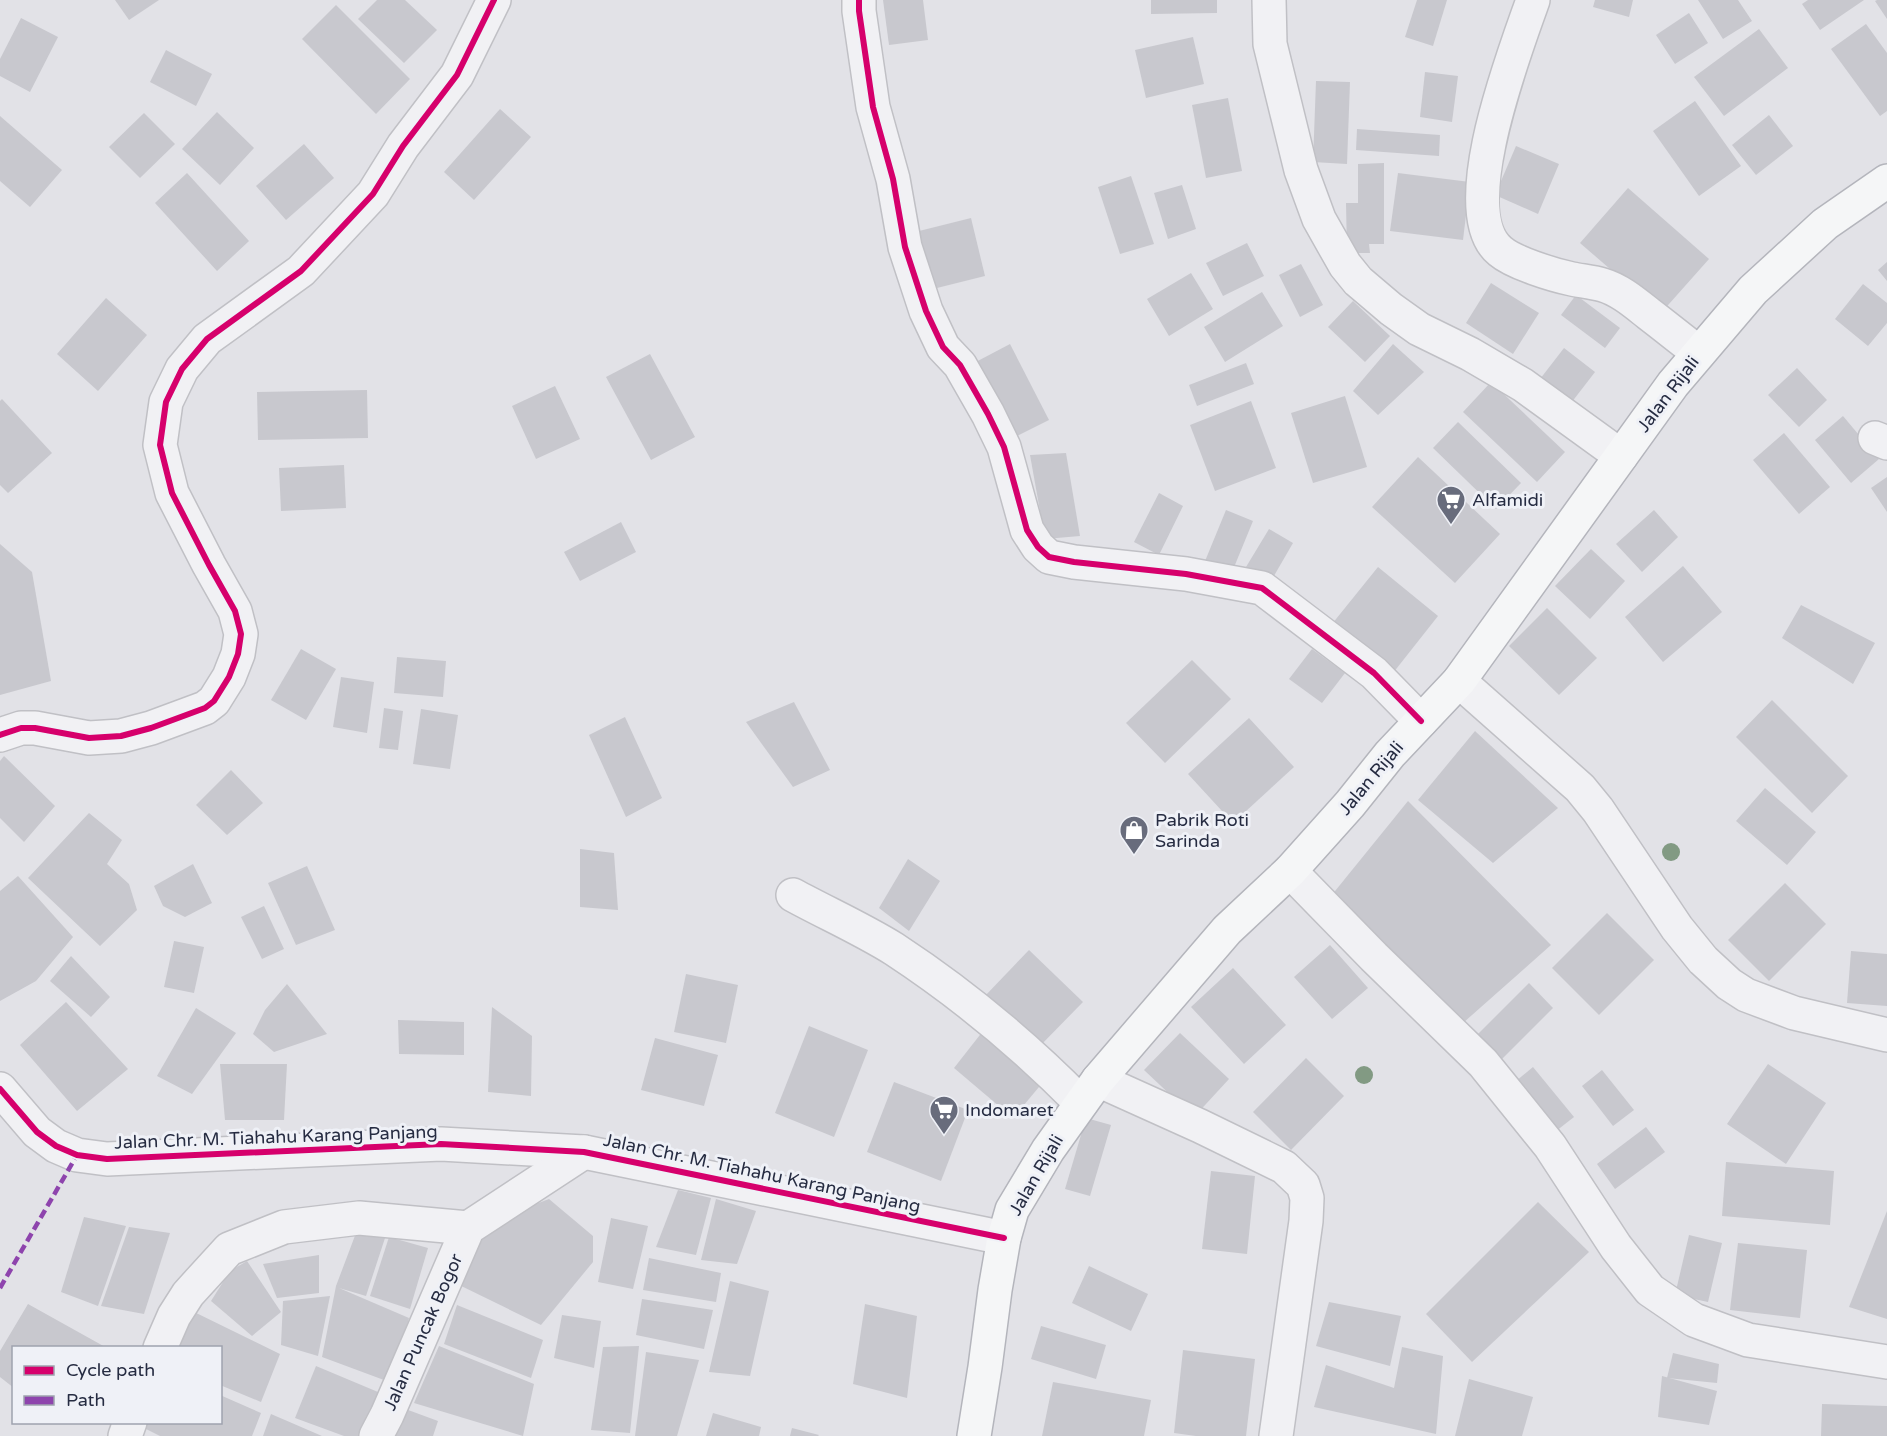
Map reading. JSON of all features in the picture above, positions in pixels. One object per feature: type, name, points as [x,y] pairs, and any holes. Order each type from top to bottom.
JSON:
[{"type":"highway","name":"Jalan Rijali","points":[[974,1436],[995,1290],[1004,1238],[1012,1210],[1048,1150],[1090,1092],[1227,930],[1290,871],[1350,804],[1390,754],[1459,681],[1673,384],[1753,290],[1825,224],[1887,181]]},
{"type":"street","points":[[0,735],[21,728],[35,728],[89,738],[121,736],[151,728],[205,708],[214,701],[232,669],[242,634],[235,611],[172,493],[160,445],[166,402],[182,369],[207,339],[301,271],[373,194],[403,146],[457,75],[494,0]]},
{"type":"street","points":[[859,0],[860,22],[873,107],[893,179],[905,247],[926,310],[943,347],[960,365],[1004,447],[1027,530],[1038,548],[1049,557],[1074,562],[1186,574],[1262,588],[1374,673],[1421,720]]},
{"type":"street","points":[[1269,0],[1270,44],[1301,170],[1319,219],[1345,265],[1391,309],[1419,329],[1470,354],[1523,386],[1621,456]]},
{"type":"street","points":[[1533,0],[1490,133],[1483,204],[1489,240],[1514,260],[1568,278],[1604,285],[1625,295],[1699,353]]},
{"type":"street","points":[[1459,681],[1580,788],[1598,810],[1677,928],[1703,960],[1729,984],[1746,995],[1794,1013],[1887,1035]]},
{"type":"street","points":[[1290,871],[1483,1063],[1550,1146],[1616,1247],[1650,1290],[1694,1320],[1748,1340],[1887,1362]]},
{"type":"street","points":[[793,895],[892,948],[945,985],[1026,1050],[1090,1092],[1200,1126],[1284,1167],[1303,1185],[1307,1198],[1306,1221],[1276,1436]]},
{"type":"street","name":"Jalan Chr. M. Tiahahu Karang Panjang","points":[[0,1089],[45,1138],[77,1155],[106,1159],[441,1144],[584,1152],[1004,1238]]},
{"type":"street","points":[[468,1228],[584,1152]]},
{"type":"street","name":"Jalan Puncak Bogor","points":[[160,1346],[174,1316],[188,1294],[229,1249],[284,1227],[359,1218],[468,1228],[376,1436]]},
{"type":"building","points":[[115,0],[159,0],[129,20]]},
{"type":"building","points":[[377,0],[405,0],[437,30],[404,63],[358,19]]},
{"type":"building","points":[[883,0],[923,0],[928,40],[889,45]]},
{"type":"building","points":[[1151,0],[1217,0],[1217,13],[1151,14]]},
{"type":"building","points":[[1417,0],[1447,0],[1433,46],[1405,37]]},
{"type":"building","points":[[1595,0],[1633,0],[1629,17],[1593,7]]},
{"type":"building","points":[[1698,0],[1738,0],[1752,21],[1723,39]]},
{"type":"building","points":[[1808,0],[1864,0],[1820,30],[1802,4]]},
{"type":"building","points":[[1887,0],[1887,19],[1875,1]]},
{"type":"building","points":[[336,5],[410,79],[376,114],[302,39]]},
{"type":"building","points":[[1689,13],[1708,43],[1675,64],[1656,35]]},
{"type":"building","points":[[21,18],[58,37],[30,92],[0,76],[0,59]]},
{"type":"building","points":[[1866,24],[1887,53],[1887,111],[1880,116],[1831,49]]},
{"type":"building","points":[[1759,29],[1788,68],[1724,116],[1694,77]]},
{"type":"building","points":[[1193,37],[1204,84],[1146,98],[1135,50]]},
{"type":"building","points":[[166,50],[212,74],[196,106],[150,82]]},
{"type":"building","points":[[1425,72],[1458,76],[1452,122],[1420,117]]},
{"type":"building","points":[[1316,81],[1350,82],[1347,164],[1313,162]]},
{"type":"building","points":[[1228,98],[1242,171],[1206,178],[1192,105]]},
{"type":"building","points":[[1695,101],[1741,166],[1699,196],[1653,131]]},
{"type":"building","points":[[500,109],[531,137],[474,200],[444,172]]},
{"type":"building","points":[[217,112],[254,148],[220,185],[182,149]]},
{"type":"building","points":[[144,113],[175,144],[140,178],[109,147]]},
{"type":"building","points":[[1769,115],[1793,146],[1756,175],[1732,145]]},
{"type":"building","points":[[0,116],[62,170],[30,207],[0,181]]},
{"type":"building","points":[[1357,129],[1440,135],[1439,156],[1356,150]]},
{"type":"building","points":[[304,144],[334,178],[286,220],[256,186]]},
{"type":"building","points":[[1516,146],[1559,164],[1538,214],[1495,195]]},
{"type":"building","points":[[1384,163],[1384,244],[1369,244],[1370,253],[1347,253],[1346,203],[1358,203],[1358,164]]},
{"type":"building","points":[[187,173],[249,241],[217,271],[155,203]]},
{"type":"building","points":[[1398,173],[1470,182],[1463,240],[1390,231]]},
{"type":"building","points":[[1131,176],[1154,244],[1120,254],[1098,187]]},
{"type":"building","points":[[1182,185],[1196,229],[1168,239],[1154,193]]},
{"type":"building","points":[[1628,188],[1709,259],[1661,313],[1580,243]]},
{"type":"building","points":[[971,218],[985,276],[933,289],[919,231]]},
{"type":"building","points":[[1247,243],[1264,276],[1223,296],[1206,263]]},
{"type":"building","points":[[1887,262],[1887,281],[1878,270]]},
{"type":"building","points":[[1301,264],[1323,305],[1300,317],[1279,275]]},
{"type":"building","points":[[1191,273],[1213,309],[1169,336],[1147,299]]},
{"type":"building","points":[[1491,283],[1539,313],[1513,354],[1466,323]]},
{"type":"building","points":[[1863,284],[1887,303],[1887,323],[1868,346],[1835,319]]},
{"type":"building","points":[[1262,292],[1283,326],[1225,362],[1204,327]]},
{"type":"building","points":[[1576,295],[1620,328],[1605,348],[1561,315]]},
{"type":"building","points":[[106,298],[147,335],[98,391],[57,354]]},
{"type":"building","points":[[1353,301],[1390,336],[1365,362],[1328,327]]},
{"type":"building","points":[[1010,344],[1049,420],[1011,439],[972,364]]},
{"type":"building","points":[[1393,344],[1424,372],[1378,415],[1353,391]]},
{"type":"building","points":[[1564,348],[1595,372],[1568,407],[1537,383]]},
{"type":"building","points":[[650,354],[695,437],[651,460],[606,377]]},
{"type":"building","points":[[1246,363],[1254,384],[1197,406],[1189,385]]},
{"type":"building","points":[[1797,368],[1827,400],[1799,427],[1768,395]]},
{"type":"building","points":[[1491,382],[1565,452],[1537,482],[1463,412]]},
{"type":"building","points":[[555,386],[580,439],[536,459],[512,406]]},
{"type":"building","points":[[367,390],[368,438],[258,440],[257,392]]},
{"type":"building","points":[[1345,396],[1367,467],[1313,483],[1291,413]]},
{"type":"building","points":[[2,399],[52,453],[8,493],[0,485],[0,401]]},
{"type":"building","points":[[1251,401],[1276,468],[1215,491],[1190,425]]},
{"type":"building","points":[[1843,416],[1879,459],[1851,483],[1815,440]]},
{"type":"building","points":[[1458,422],[1521,483],[1496,509],[1433,448]]},
{"type":"building","points":[[1784,433],[1830,487],[1799,514],[1753,460]]},
{"type":"building","points":[[1066,453],[1080,536],[1045,539],[1030,455]]},
{"type":"building","points":[[1418,457],[1500,534],[1455,583],[1372,507]]},
{"type":"building","points":[[344,465],[346,508],[281,511],[279,468]]},
{"type":"building","points":[[1887,477],[1887,512],[1871,488]]},
{"type":"building","points":[[1159,493],[1183,506],[1159,555],[1134,542]]},
{"type":"building","points":[[1226,510],[1253,521],[1230,577],[1203,566]]},
{"type":"building","points":[[1654,510],[1678,537],[1642,572],[1616,544]]},
{"type":"building","points":[[621,522],[636,552],[580,581],[564,552]]},
{"type":"building","points":[[1269,529],[1293,543],[1271,581],[1246,567]]},
{"type":"building","points":[[0,544],[32,572],[51,681],[0,695]]},
{"type":"building","points":[[1591,549],[1625,581],[1590,619],[1555,586]]},
{"type":"building","points":[[1683,566],[1722,612],[1663,662],[1625,617]]},
{"type":"building","points":[[1378,567],[1438,616],[1393,673],[1332,624]]},
{"type":"building","points":[[1801,605],[1875,643],[1853,684],[1782,638]]},
{"type":"building","points":[[1547,608],[1597,658],[1559,695],[1509,646]]},
{"type":"building","points":[[301,649],[336,669],[306,720],[271,700]]},
{"type":"building","points":[[1312,649],[1345,673],[1322,703],[1289,679]]},
{"type":"building","points":[[397,657],[446,661],[443,697],[394,693]]},
{"type":"building","points":[[1192,660],[1231,699],[1165,763],[1126,723]]},
{"type":"building","points":[[341,677],[374,682],[367,733],[333,727]]},
{"type":"building","points":[[1772,700],[1848,776],[1812,813],[1736,737]]},
{"type":"building","points":[[794,702],[830,770],[793,787],[746,722]]},
{"type":"building","points":[[384,708],[403,711],[398,750],[379,748]]},
{"type":"building","points":[[421,709],[458,715],[450,769],[413,764]]},
{"type":"building","points":[[625,717],[662,798],[626,817],[589,735]]},
{"type":"building","points":[[1249,718],[1294,767],[1233,823],[1188,774]]},
{"type":"building","points":[[1475,731],[1558,808],[1493,863],[1418,800]]},
{"type":"building","points":[[4,756],[55,806],[24,842],[0,818],[0,761]]},
{"type":"building","points":[[231,770],[263,803],[227,835],[196,805]]},
{"type":"building","points":[[1765,788],[1816,832],[1787,865],[1736,821]]},
{"type":"building","points":[[1408,801],[1551,945],[1463,1023],[1331,896]]},
{"type":"building","points":[[89,813],[122,840],[107,864],[129,884],[137,910],[100,946],[28,878]]},
{"type":"building","points":[[580,849],[614,853],[618,910],[580,907]]},
{"type":"building","points":[[908,859],[940,881],[909,931],[879,908]]},
{"type":"building","points":[[193,864],[212,903],[185,917],[163,906],[154,886]]},
{"type":"building","points":[[307,866],[335,930],[296,945],[268,883]]},
{"type":"building","points":[[18,876],[73,937],[36,981],[0,1001],[0,891]]},
{"type":"building","points":[[1785,883],[1826,924],[1769,981],[1728,940]]},
{"type":"building","points":[[264,906],[284,949],[262,959],[241,917]]},
{"type":"building","points":[[1607,913],[1654,960],[1599,1015],[1552,968]]},
{"type":"building","points":[[174,941],[204,947],[194,993],[164,987]]},
{"type":"building","points":[[1330,945],[1368,988],[1332,1019],[1294,977]]},
{"type":"building","points":[[1029,950],[1083,1002],[1037,1049],[984,997]]},
{"type":"building","points":[[1851,951],[1887,954],[1887,1006],[1847,1003]]},
{"type":"building","points":[[71,956],[110,997],[91,1017],[50,981]]},
{"type":"building","points":[[1233,968],[1286,1025],[1244,1064],[1191,1007]]},
{"type":"building","points":[[686,974],[738,985],[726,1043],[674,1032]]},
{"type":"building","points":[[1529,983],[1553,1008],[1497,1064],[1473,1039]]},
{"type":"building","points":[[287,984],[327,1034],[274,1052],[253,1034],[265,1010]]},
{"type":"building","points":[[66,1002],[128,1069],[77,1111],[20,1045]]},
{"type":"building","points":[[492,1007],[532,1036],[531,1096],[488,1092]]},
{"type":"building","points":[[196,1008],[236,1033],[192,1094],[157,1076]]},
{"type":"building","points":[[398,1020],[464,1022],[464,1055],[399,1054]]},
{"type":"building","points":[[809,1026],[868,1050],[834,1137],[775,1113]]},
{"type":"building","points":[[983,1031],[1044,1081],[1013,1118],[954,1068]]},
{"type":"building","points":[[1180,1033],[1229,1079],[1194,1117],[1144,1070]]},
{"type":"building","points":[[655,1038],[718,1055],[704,1106],[641,1090]]},
{"type":"building","points":[[1306,1058],[1344,1096],[1291,1150],[1253,1112]]},
{"type":"building","points":[[220,1064],[287,1064],[284,1120],[225,1120]]},
{"type":"building","points":[[1768,1064],[1826,1103],[1786,1164],[1727,1124]]},
{"type":"building","points":[[1533,1067],[1574,1117],[1551,1135],[1510,1086]]},
{"type":"building","points":[[1602,1070],[1634,1110],[1613,1126],[1582,1086]]},
{"type":"building","points":[[894,1082],[968,1110],[941,1181],[867,1152]]},
{"type":"building","points":[[1086,1118],[1111,1125],[1090,1196],[1065,1189]]},
{"type":"building","points":[[1646,1127],[1665,1152],[1615,1189],[1597,1164]]},
{"type":"building","points":[[1726,1162],[1834,1171],[1830,1225],[1722,1216]]},
{"type":"building","points":[[1211,1171],[1255,1176],[1247,1254],[1202,1249]]},
{"type":"building","points":[[678,1190],[711,1198],[696,1255],[656,1247]]},
{"type":"building","points":[[549,1199],[593,1236],[593,1262],[541,1325],[453,1282],[497,1219]]},
{"type":"building","points":[[716,1199],[756,1211],[737,1264],[701,1260]]},
{"type":"building","points":[[1538,1202],[1589,1252],[1472,1362],[1426,1314]]},
{"type":"building","points":[[1887,1211],[1887,1319],[1849,1307]]},
{"type":"building","points":[[84,1217],[126,1226],[98,1306],[61,1292]]},
{"type":"building","points":[[611,1218],[648,1226],[633,1289],[598,1282]]},
{"type":"building","points":[[129,1227],[170,1233],[144,1314],[101,1306]]},
{"type":"building","points":[[356,1233],[385,1238],[366,1296],[339,1288],[409,1318],[392,1383],[322,1357],[336,1286]]},
{"type":"building","points":[[1689,1235],[1722,1243],[1708,1302],[1675,1295]]},
{"type":"building","points":[[389,1237],[428,1248],[410,1309],[370,1296]]},
{"type":"building","points":[[1738,1243],[1807,1250],[1800,1318],[1730,1310]]},
{"type":"building","points":[[319,1255],[319,1293],[277,1298],[263,1264]]},
{"type":"building","points":[[649,1258],[721,1273],[716,1302],[643,1290]]},
{"type":"building","points":[[247,1261],[281,1312],[252,1336],[211,1301],[230,1271]]},
{"type":"building","points":[[1089,1266],[1148,1294],[1131,1331],[1072,1303]]},
{"type":"building","points":[[730,1281],[769,1291],[750,1376],[709,1372]]},
{"type":"building","points":[[330,1296],[318,1356],[281,1345],[283,1301]]},
{"type":"building","points":[[642,1299],[713,1310],[704,1349],[636,1335]]},
{"type":"building","points":[[1329,1302],[1401,1316],[1390,1366],[1316,1346]]},
{"type":"building","points":[[28,1304],[103,1346],[12,1346],[12,1386],[0,1377],[0,1351]]},
{"type":"building","points":[[865,1304],[917,1316],[907,1398],[853,1384]]},
{"type":"building","points":[[457,1305],[543,1340],[531,1378],[444,1344]]},
{"type":"building","points":[[186,1308],[280,1354],[261,1402],[222,1386],[222,1346],[169,1346]]},
{"type":"building","points":[[562,1315],[601,1321],[594,1368],[554,1358]]},
{"type":"building","points":[[1041,1326],[1106,1345],[1096,1379],[1031,1359]]},
{"type":"building","points":[[439,1346],[534,1384],[523,1436],[414,1403]]},
{"type":"building","points":[[639,1346],[630,1433],[591,1430],[603,1347]]},
{"type":"building","points":[[1402,1347],[1443,1356],[1436,1434],[1314,1407],[1326,1365],[1394,1388]]},
{"type":"building","points":[[1183,1350],[1255,1359],[1246,1436],[1196,1436],[1174,1433]]},
{"type":"building","points":[[646,1352],[699,1360],[677,1436],[635,1436]]},
{"type":"building","points":[[1673,1353],[1719,1364],[1717,1383],[1667,1378]]},
{"type":"building","points":[[316,1366],[378,1392],[359,1436],[344,1436],[295,1418]]},
{"type":"building","points":[[1662,1376],[1717,1391],[1709,1425],[1658,1417]]},
{"type":"building","points":[[1469,1379],[1533,1397],[1522,1436],[1455,1436]]},
{"type":"building","points":[[1053,1382],[1151,1400],[1144,1436],[1042,1436]]},
{"type":"building","points":[[222,1396],[261,1413],[252,1436],[160,1436],[144,1428],[145,1424],[222,1424]]},
{"type":"building","points":[[1822,1404],[1887,1406],[1887,1436],[1821,1436]]},
{"type":"building","points":[[400,1407],[438,1421],[433,1436],[390,1436]]},
{"type":"building","points":[[713,1413],[761,1427],[759,1436],[706,1436]]},
{"type":"building","points":[[271,1414],[322,1436],[263,1436]]},
{"type":"building","points":[[792,1428],[819,1435],[790,1436]]},
{"type":"marked path","points":[[0,1288],[77,1155]]},
{"type":"cycle path","points":[[0,735],[21,728],[35,728],[89,738],[121,736],[151,728],[205,708],[214,701],[229,677],[238,654],[241,634],[235,611],[172,493],[160,445],[166,402],[182,369],[207,339],[301,271],[373,194],[403,146],[457,75],[494,0]]},
{"type":"cycle path","points":[[859,0],[873,107],[893,179],[905,247],[926,311],[943,347],[960,365],[1004,447],[1027,530],[1038,547],[1049,557],[1074,562],[1186,574],[1262,588],[1374,673],[1421,721]]},
{"type":"cycle path","points":[[0,1089],[37,1132],[56,1146],[77,1155],[107,1159],[441,1144],[584,1152],[1004,1238]]},
{"type":"place","name":"Alfamidi","points":[[1451,526]]},
{"type":"place","name":"Pabrik Roti Sarinda","points":[[1134,856]]},
{"type":"place","name":"Indomaret","points":[[944,1136]]}]
